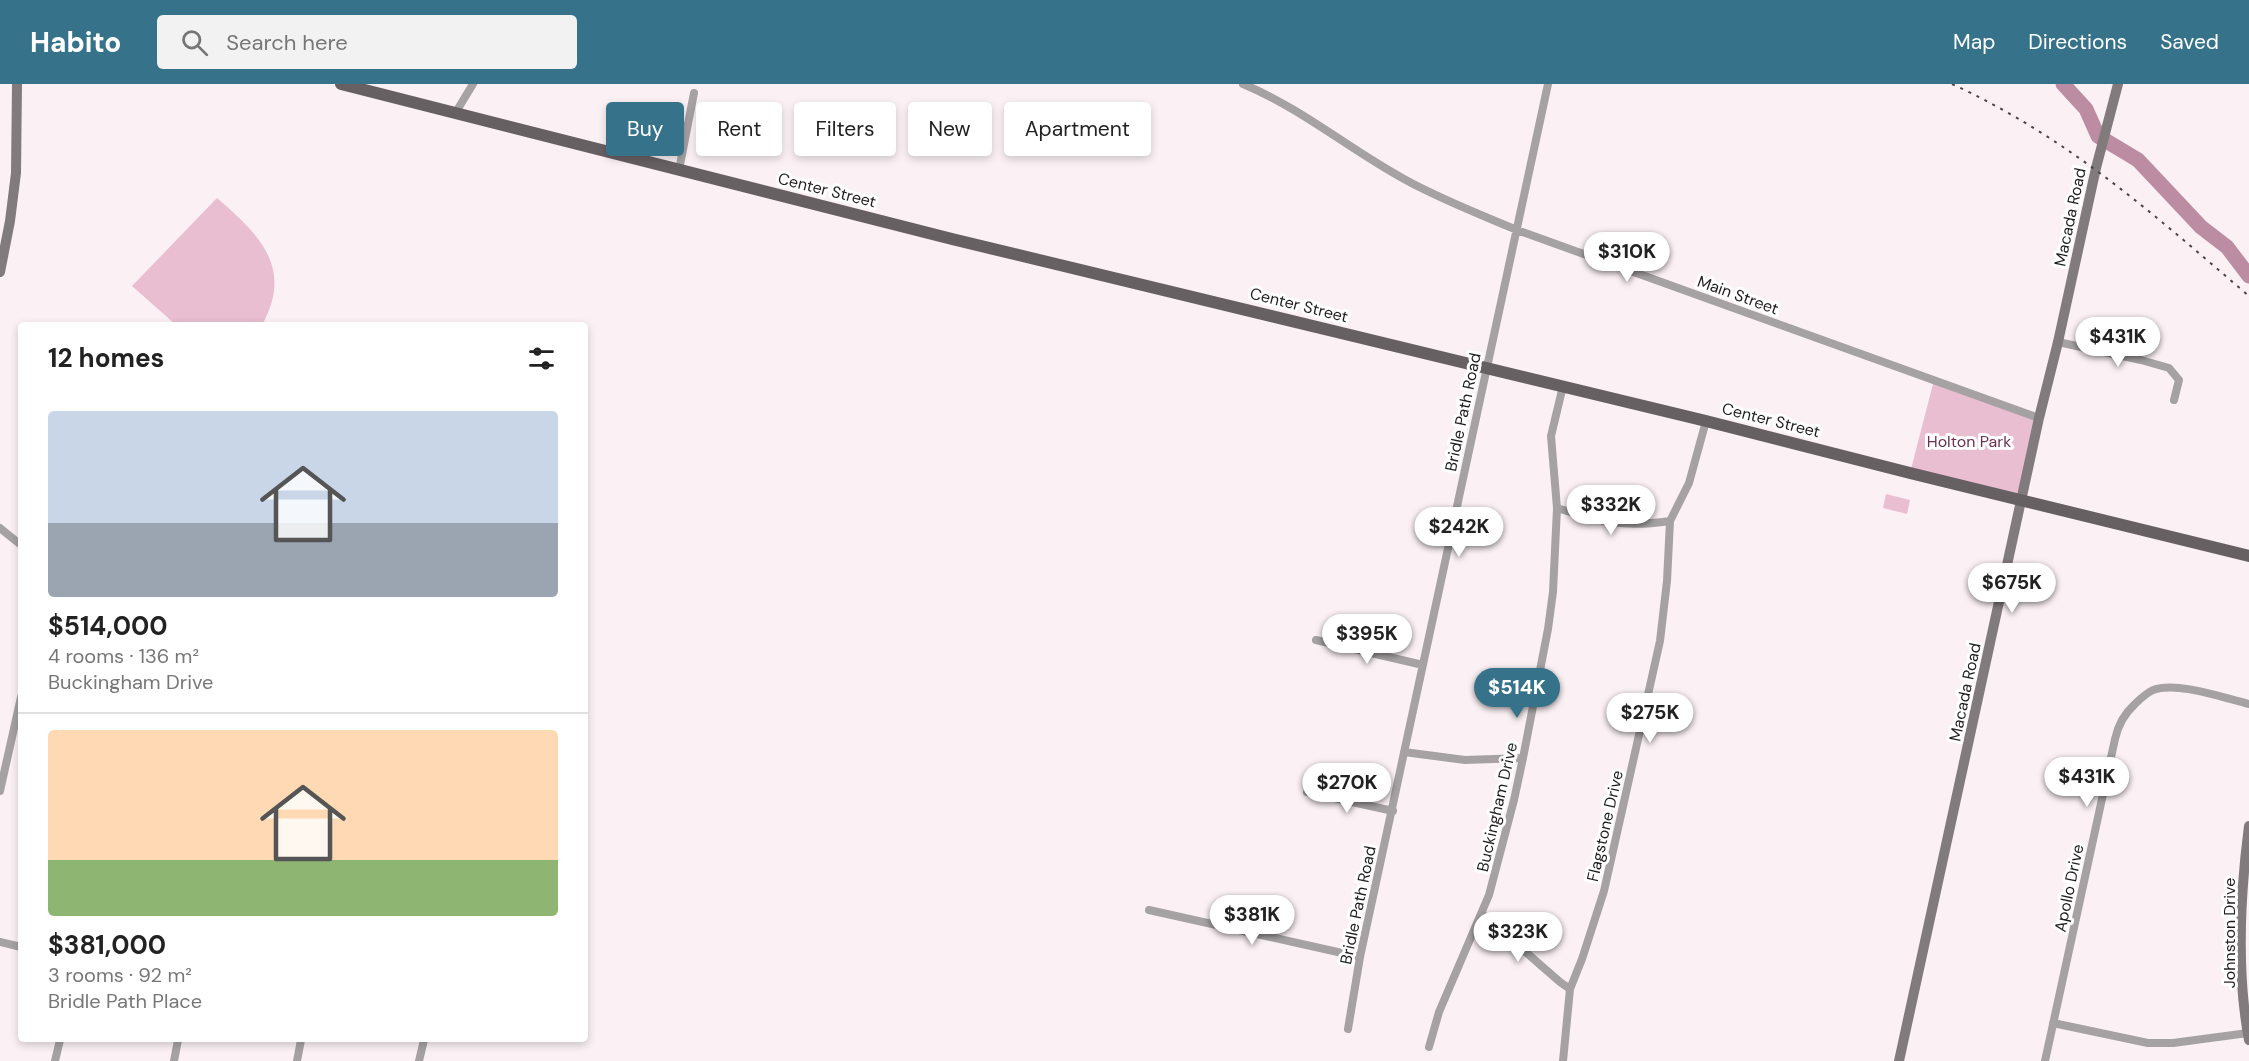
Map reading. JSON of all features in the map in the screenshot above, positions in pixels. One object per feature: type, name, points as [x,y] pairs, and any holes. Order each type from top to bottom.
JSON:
[{"type":"main road","name":"Center Street","points":[[341,84],[952,238],[1486,367],[2249,556]]},
{"type":"street","points":[[0,272],[16,173],[17,84]]},
{"type":"street","points":[[456,112],[473,84]]},
{"type":"street","name":"Main Street","points":[[1243,84],[1282,101],[1405,180],[1517,230],[2039,418]]},
{"type":"street","name":"Bridle Path Road","points":[[1348,1029],[1360,957],[1548,84]]},
{"type":"street","name":"Macada Road","points":[[1899,1061],[2023,500],[2039,418],[2098,160],[2118,84]]},
{"type":"street","points":[[679,170],[694,93]]},
{"type":"street","points":[[2058,342],[2169,368],[2179,380],[2174,400]]},
{"type":"street","name":"Buckingham Drive","points":[[1429,1047],[1439,1012],[1482,914],[1494,880],[1523,758],[1550,620],[1556,565],[1557,508],[1551,436],[1563,386]]},
{"type":"street","name":"Flagstone Drive","points":[[1563,1061],[1570,988],[1604,891],[1660,641],[1667,581],[1670,521],[1689,483],[1706,421]]},
{"type":"street","points":[[1557,508],[1622,525],[1670,521]]},
{"type":"street","points":[[0,528],[18,543]]},
{"type":"street","points":[[1316,640],[1423,665]]},
{"type":"street","name":"Apollo Drive","points":[[2045,1061],[2115,739],[2126,712],[2151,691],[2161,688],[2182,688],[2249,704]]},
{"type":"street","points":[[0,791],[18,710]]},
{"type":"street","points":[[1404,752],[1476,761],[1523,758]]},
{"type":"street","points":[[1307,792],[1393,811]]},
{"type":"street","name":"Johnston Drive","points":[[2248,1036],[2241,934],[2244,863],[2249,826]]},
{"type":"street","points":[[1149,910],[1360,957]]},
{"type":"street","points":[[1482,914],[1560,982],[1570,988]]},
{"type":"street","points":[[0,942],[18,946]]},
{"type":"street","points":[[2054,1023],[2148,1043],[2248,1036]]},
{"type":"street","points":[[55,1061],[60,1042]]},
{"type":"street","points":[[174,1061],[178,1042]]},
{"type":"street","points":[[297,1061],[301,1042]]},
{"type":"street","points":[[419,1061],[423,1042]]},
{"type":"green space","points":[[217,198],[258,239],[273,269],[274,286],[271,305],[263,322],[173,322],[132,286]]},
{"type":"green space","name":"Holton Park","points":[[1934,380],[2039,418],[2023,500],[1910,473]]},
{"type":"green space","points":[[1886,494],[1910,500],[1907,514],[1883,508]]},
{"type":"waterway","points":[[2063,84],[2086,109],[2098,136],[2138,160],[2201,227],[2227,247],[2249,276]]},
{"type":"railway","points":[[1952,84],[1994,105],[2072,153],[2144,207],[2249,296]]}]
